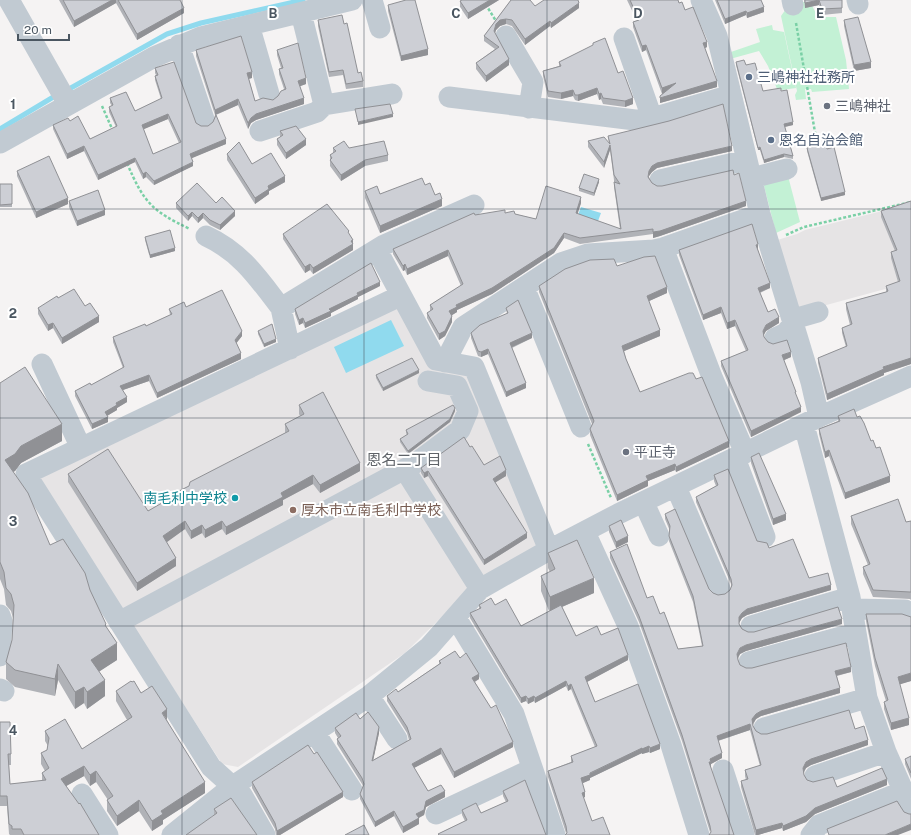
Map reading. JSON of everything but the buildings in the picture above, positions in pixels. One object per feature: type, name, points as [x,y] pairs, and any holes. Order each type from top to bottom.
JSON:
[{"type":"street","points":[[9,0],[68,104]]},
{"type":"street","points":[[372,0],[380,28]]},
{"type":"street","points":[[701,0],[717,36],[760,214],[811,382],[812,421],[851,603],[867,698],[886,752],[908,800],[819,826],[813,834]]},
{"type":"street","points":[[0,143],[68,104],[179,45],[249,25],[346,1]]},
{"type":"street","points":[[301,13],[324,105]]},
{"type":"street","points":[[249,25],[269,94]]},
{"type":"street","points":[[506,36],[533,82],[529,108]]},
{"type":"street","points":[[179,45],[204,119]]},
{"type":"street","points":[[624,50],[645,121]]},
{"type":"street","points":[[260,131],[317,112],[324,105],[392,94]]},
{"type":"street","points":[[459,94],[529,108],[645,121],[731,95]]},
{"type":"street","points":[[660,180],[685,169],[787,169]]},
{"type":"street","points":[[281,308],[384,245],[474,205]]},
{"type":"street","points":[[445,362],[463,326],[561,263],[588,254],[654,250],[663,248],[760,214]]},
{"type":"street","points":[[206,236],[222,243],[248,265],[281,308],[290,349]]},
{"type":"street","points":[[663,248],[740,455],[765,537]]},
{"type":"street","points":[[377,250],[400,296],[436,360],[474,367],[549,550]]},
{"type":"street","points":[[524,287],[581,427]]},
{"type":"street","points":[[265,835],[242,795],[211,767],[26,474],[400,296]]},
{"type":"street","points":[[775,338],[786,333],[793,321],[797,318],[818,312]]},
{"type":"street","points":[[42,364],[81,448]]},
{"type":"street","points":[[172,835],[233,786],[369,696],[429,647],[480,590],[549,550],[618,514],[644,503],[812,421],[911,376]]},
{"type":"street","points":[[119,622],[413,465],[460,430],[468,412],[457,386],[428,381]]},
{"type":"street","points":[[413,465],[480,590]]},
{"type":"street","points":[[676,487],[720,589]]},
{"type":"street","points":[[644,503],[659,536]]},
{"type":"street","points":[[585,532],[628,626],[671,745],[699,835]]},
{"type":"street","points":[[762,620],[851,603],[905,610],[911,614]]},
{"type":"street","points":[[0,615],[2,621],[0,656]]},
{"type":"street","points":[[456,618],[514,714],[555,835]]},
{"type":"street","points":[[759,663],[856,633]]},
{"type":"street","points":[[369,696],[397,739]]},
{"type":"street","points":[[773,722],[867,698]]},
{"type":"street","points":[[315,733],[352,790]]},
{"type":"street","points":[[815,776],[886,752]]},
{"type":"street","points":[[436,814],[455,797],[532,769]]},
{"type":"street","points":[[730,777],[744,835]]},
{"type":"street","points":[[92,800],[108,835]]},
{"type":"path","points":[[483,0],[506,36]]},
{"type":"path","points":[[793,2],[816,138]]},
{"type":"path","points":[[94,90],[113,132]]},
{"type":"path","points":[[126,161],[146,202],[164,216],[206,236]]},
{"type":"path","points":[[796,232],[804,227],[911,202]]},
{"type":"path","points":[[581,427],[618,514]]},
{"type":"shaded area","points":[[911,204],[911,282],[797,313],[774,241],[805,230]]},
{"type":"shaded area","name":"厚木市立南毛利中学校","points":[[399,307],[432,363],[470,371],[542,547],[472,587],[405,653],[238,767],[222,764],[35,474]]},
{"type":"green space","points":[[799,2],[810,2],[818,17],[836,17],[846,60],[849,89],[812,92],[811,89],[805,89],[806,99],[796,100],[795,95],[797,91],[781,16],[786,9]]},
{"type":"green space","points":[[772,25],[773,30],[784,32],[796,88],[782,90],[777,89],[768,66],[759,51],[730,59],[728,53],[760,42],[756,29]]},
{"type":"green space","points":[[788,176],[800,222],[776,233],[763,182]]},
{"type":"water","points":[[581,207],[601,213],[598,221],[578,215]]},
{"type":"water","points":[[391,320],[404,346],[346,373],[334,347]]},
{"type":"waterway","points":[[69,89],[167,34],[201,23],[303,0]]},
{"type":"waterway","points":[[0,129],[55,96]]},
{"type":"place","name":"三嶋神社社務所","points":[[749,77]]},
{"type":"place","name":"三嶋神社","points":[[827,106]]},
{"type":"place","name":"恩名自治会館","points":[[771,140]]},
{"type":"place","name":"平正寺","points":[[626,452]]},
{"type":"place","name":"南毛利中学校","points":[[235,498]]},
{"type":"place","name":"厚木市立南毛利中学校","points":[[293,510]]},
{"type":"district","name":"恩名二丁目","points":[[404,459]]}]
